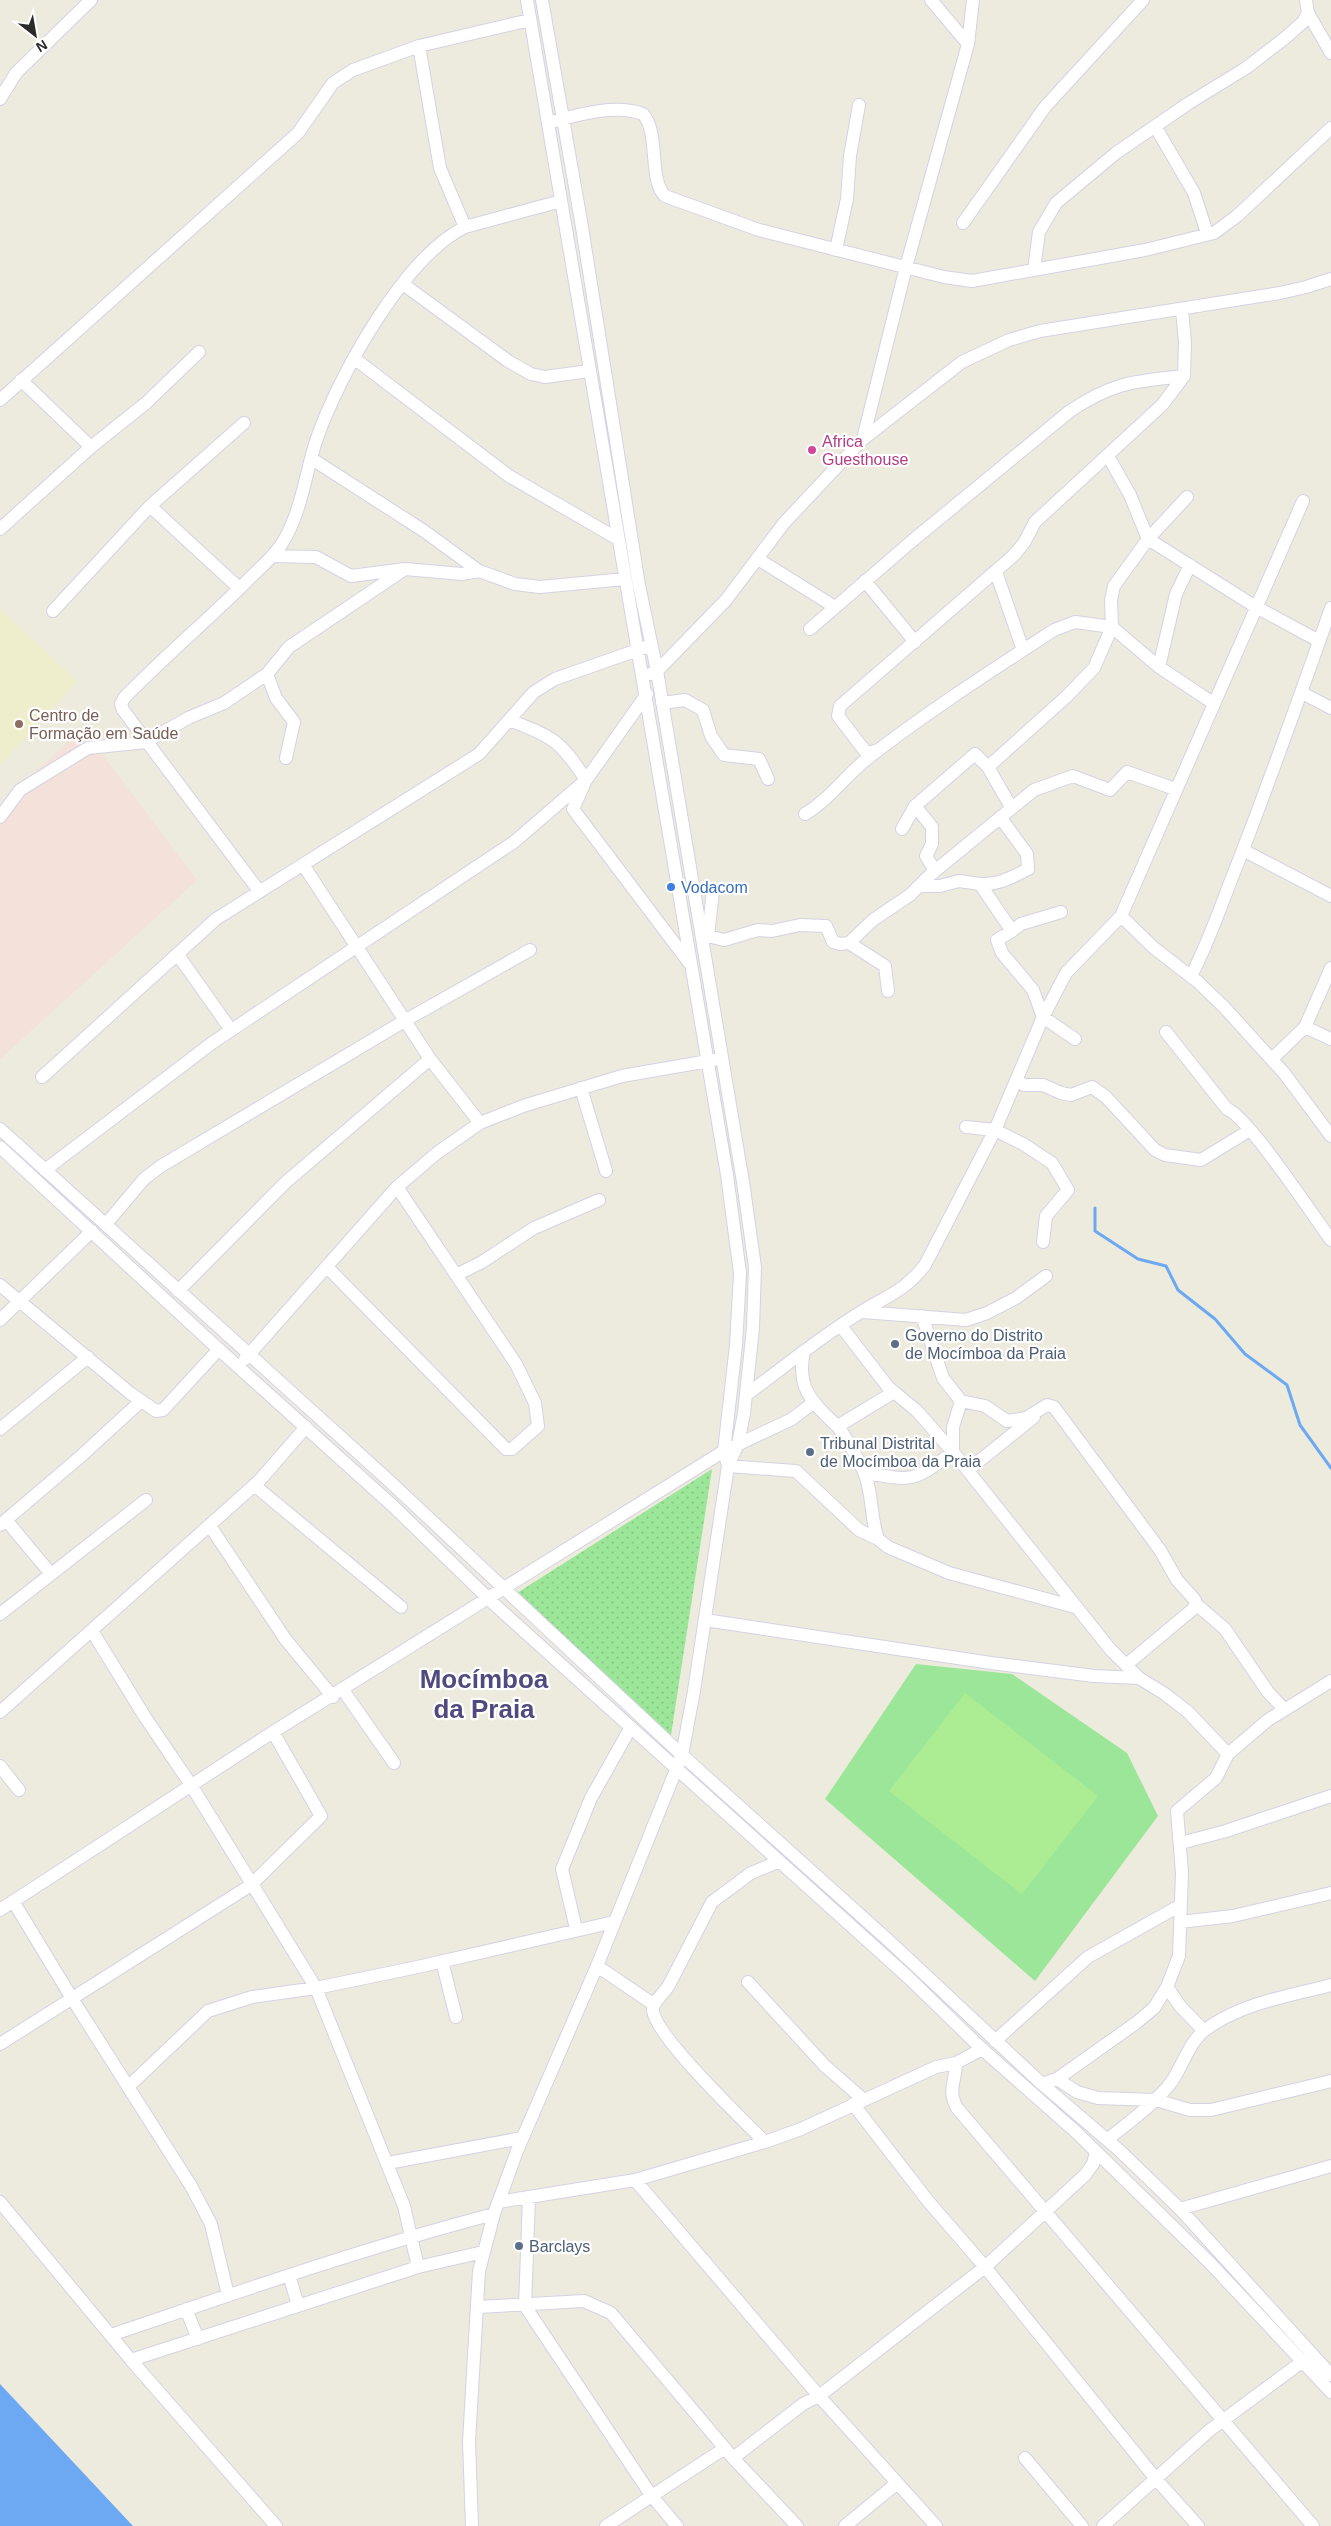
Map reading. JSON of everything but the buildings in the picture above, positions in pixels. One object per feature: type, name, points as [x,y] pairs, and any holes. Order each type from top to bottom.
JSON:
[{"type":"street","points":[[0,98],[16,73],[91,0]]},
{"type":"street","points":[[527,0],[618,539],[644,676],[706,1061],[727,1175],[740,1273],[736,1345],[724,1451],[728,1466]]},
{"type":"street","points":[[472,2526],[469,2442],[479,2271],[483,2252],[496,2208],[522,2138],[597,1966],[682,1755],[728,1466],[738,1444],[746,1395],[753,1328],[755,1267],[743,1182],[542,0]]},
{"type":"street","points":[[931,0],[968,44]]},
{"type":"street","points":[[863,439],[906,268],[968,44],[973,0]]},
{"type":"street","points":[[963,223],[1045,107],[1143,0]]},
{"type":"street","points":[[1306,0],[1308,13],[1331,53]]},
{"type":"street","points":[[1034,269],[1039,232],[1056,203],[1116,153],[1246,68],[1285,38],[1303,22],[1308,13]]},
{"type":"street","points":[[0,400],[298,133],[332,83],[353,70],[419,46],[530,20]]},
{"type":"street","points":[[419,46],[440,168],[465,227]]},
{"type":"street","points":[[836,250],[847,199],[850,156],[859,105]]},
{"type":"street","points":[[547,123],[626,110],[643,114],[651,137],[658,186],[665,196],[759,230],[944,277],[972,280],[1145,250],[1207,233],[1214,233],[1224,228],[1331,128]]},
{"type":"street","points":[[1156,126],[1194,193],[1207,233]]},
{"type":"street","points":[[259,891],[122,710],[121,704],[124,698],[272,556],[281,545],[292,524],[326,416],[380,315],[403,284],[452,234],[465,227],[561,201]]},
{"type":"street","points":[[644,676],[657,671],[726,600],[784,522],[863,439],[962,362],[1009,340],[1070,326],[1182,310],[1330,281]]},
{"type":"street","points":[[403,284],[508,361],[531,374],[545,377],[589,371]]},
{"type":"street","points":[[878,750],[869,753],[865,751],[838,716],[838,710],[996,572],[1024,544],[1035,522],[1162,405],[1184,376],[1185,342],[1182,310]]},
{"type":"street","points":[[0,529],[91,447],[146,403],[199,352]]},
{"type":"street","points":[[355,359],[509,476],[618,539]]},
{"type":"street","points":[[810,630],[1032,440],[1092,396],[1127,382],[1184,376]]},
{"type":"street","points":[[21,380],[91,447]]},
{"type":"street","points":[[592,386],[606,383]]},
{"type":"street","points":[[53,611],[150,506],[244,423]]},
{"type":"street","points":[[1108,456],[1130,495],[1148,538],[1256,607],[1320,641]]},
{"type":"street","points":[[312,459],[424,531],[478,571],[514,584],[540,587],[625,579]]},
{"type":"street","points":[[988,767],[1067,696],[1094,668],[1112,627],[1114,586],[1148,538],[1187,497]]},
{"type":"street","points":[[746,1395],[840,1326],[861,1312],[892,1296],[912,1282],[925,1265],[995,1130],[1043,1017],[1066,974],[1121,916],[1175,789],[1303,501]]},
{"type":"street","points":[[150,506],[239,588]]},
{"type":"street","points":[[272,556],[316,557],[351,576],[405,569],[462,574],[478,571]]},
{"type":"street","points":[[758,559],[835,607]]},
{"type":"street","points":[[1159,668],[1176,594],[1190,565]]},
{"type":"street","points":[[0,817],[20,790],[88,748],[146,742],[188,718],[224,703],[267,674],[289,647],[405,569]]},
{"type":"street","points":[[996,572],[1023,650]]},
{"type":"street","points":[[865,581],[915,642]]},
{"type":"street","points":[[1191,976],[1202,955],[1243,850],[1302,693],[1331,608]]},
{"type":"street","points":[[805,814],[822,804],[843,780],[878,750],[1023,650],[1054,630],[1075,622],[1112,627],[1159,668],[1213,703]]},
{"type":"street","points":[[42,1078],[216,919],[259,891],[304,866],[479,754],[534,692],[555,679],[651,646]]},
{"type":"street","points":[[267,674],[276,698],[294,722],[286,758]]},
{"type":"street","points":[[1302,693],[1331,708]]},
{"type":"street","points":[[646,694],[586,780],[573,808],[690,964]]},
{"type":"street","points":[[662,703],[684,700],[703,710],[711,736],[724,755],[758,760],[768,779]]},
{"type":"street","points":[[510,720],[548,736],[568,752],[586,780]]},
{"type":"street","points":[[902,829],[915,806],[975,754],[988,767],[1011,808]]},
{"type":"street","points":[[714,891],[708,936],[724,940],[758,930],[772,931],[800,924],[826,926],[833,942],[840,944],[849,943],[873,920],[910,895],[935,871],[1034,790],[1073,776],[1110,790],[1127,772],[1175,789]]},
{"type":"street","points":[[45,1170],[232,1030],[358,948],[514,842],[586,780]]},
{"type":"street","points":[[915,806],[932,827],[932,844],[926,856],[935,871]]},
{"type":"street","points":[[919,886],[940,886],[959,881],[988,884],[1009,879],[1028,868],[1027,854],[1000,817]]},
{"type":"street","points":[[1243,850],[1331,896]]},
{"type":"street","points":[[304,866],[430,1059],[480,1123]]},
{"type":"street","points":[[980,884],[1012,931]]},
{"type":"street","points":[[1061,912],[1021,924],[997,940],[1002,953],[1033,990],[1043,1017],[1074,1039]]},
{"type":"street","points":[[1121,916],[1154,948],[1191,976],[1214,997],[1272,1059],[1331,1136]]},
{"type":"street","points":[[849,943],[885,966],[888,991]]},
{"type":"street","points":[[106,1224],[144,1180],[161,1166],[406,1020],[530,950]]},
{"type":"street","points":[[178,955],[232,1030]]},
{"type":"street","points":[[1272,1059],[1305,1027],[1331,968]]},
{"type":"street","points":[[1305,1027],[1331,1039]]},
{"type":"street","points":[[1166,1032],[1227,1109],[1234,1111],[1250,1130],[1331,1240]]},
{"type":"street","points":[[178,1292],[286,1182],[430,1059]]},
{"type":"street","points":[[238,1366],[396,1187],[437,1153],[480,1123],[523,1106],[622,1076],[721,1059]]},
{"type":"street","points":[[1016,1080],[1024,1084],[1043,1085],[1061,1094],[1071,1095],[1092,1087],[1106,1097],[1155,1150],[1165,1155],[1201,1160],[1250,1130]]},
{"type":"street","points":[[582,1088],[606,1171]]},
{"type":"street","points":[[966,1127],[995,1130],[1024,1144],[1052,1163],[1068,1190],[1046,1216],[1043,1242]]},
{"type":"street","points":[[0,1129],[106,1224],[178,1292],[386,1478],[682,1755],[888,1940],[1042,2084],[1108,2140],[1180,2209],[1331,2375]]},
{"type":"street","points":[[0,1147],[375,1490],[488,1599],[778,1862],[910,1978],[982,2049],[1096,2152],[1210,2262],[1331,2392]]},
{"type":"street","points":[[327,1267],[506,1449],[512,1449],[538,1426],[535,1403],[516,1364],[396,1187]]},
{"type":"street","points":[[456,1275],[482,1262],[534,1228],[599,1200]]},
{"type":"street","points":[[0,1320],[92,1231]]},
{"type":"street","points":[[861,1312],[966,1320],[977,1318],[1016,1298],[1046,1276]]},
{"type":"street","points":[[0,1285],[152,1410],[159,1412],[162,1410],[219,1349]]},
{"type":"street","points":[[922,1316],[943,1378],[961,1401],[984,1406],[1007,1421],[1026,1418],[1048,1405],[1054,1407],[1116,1488],[1160,1550],[1177,1580],[1196,1604],[1224,1629],[1268,1692],[1284,1709]]},
{"type":"street","points":[[840,1326],[894,1392],[917,1410],[953,1452],[1110,1649],[1139,1678],[1165,1694],[1188,1712],[1228,1754]]},
{"type":"street","points":[[804,1351],[801,1368],[805,1388],[813,1403],[838,1426],[864,1472],[871,1496],[878,1539]]},
{"type":"street","points":[[0,1429],[88,1357]]},
{"type":"street","points":[[838,1426],[894,1392]]},
{"type":"street","points":[[51,1574],[3,1522],[140,1401]]},
{"type":"street","points":[[953,1452],[953,1427],[961,1401]]},
{"type":"street","points":[[228,2295],[211,2224],[191,2186],[73,2000],[5,1903],[274,1732],[724,1451],[792,1420],[813,1403]]},
{"type":"street","points":[[968,1470],[1048,1405]]},
{"type":"street","points":[[0,1712],[210,1526],[254,1485],[306,1428]]},
{"type":"street","points":[[864,1472],[896,1479],[912,1478],[923,1474],[953,1452]]},
{"type":"street","points":[[728,1466],[796,1471],[860,1530],[878,1539],[888,1547],[949,1573],[1075,1607]]},
{"type":"street","points":[[375,1490],[386,1478]]},
{"type":"street","points":[[254,1485],[401,1607]]},
{"type":"street","points":[[0,1614],[146,1500]]},
{"type":"street","points":[[210,1526],[286,1640],[338,1693],[394,1763]]},
{"type":"street","points":[[1126,1665],[1196,1604]]},
{"type":"street","points":[[705,1620],[991,1663],[1094,1676],[1139,1678]]},
{"type":"street","points":[[92,1632],[145,1717],[191,1785],[316,1988],[404,2206],[418,2267]]},
{"type":"street","points":[[1042,2084],[1057,2079],[1136,2023],[1154,2008],[1167,1987],[1179,1956],[1181,1843],[1176,1818],[1177,1811],[1216,1778],[1228,1754],[1268,1720],[1331,1681]]},
{"type":"street","points":[[576,1928],[562,1869],[591,1798],[631,1728]]},
{"type":"street","points":[[0,2044],[73,2000],[251,1885],[321,1816],[274,1732]]},
{"type":"street","points":[[0,1766],[19,1790]]},
{"type":"street","points":[[1181,1843],[1226,1831],[1331,1796]]},
{"type":"street","points":[[768,1853],[778,1841]]},
{"type":"street","points":[[765,2142],[677,2050],[653,2015],[653,2004],[664,1994],[712,1902],[751,1873],[778,1862]]},
{"type":"street","points":[[1180,1922],[1233,1916],[1331,1893]]},
{"type":"street","points":[[995,2041],[1088,1957],[1181,1905]]},
{"type":"street","points":[[128,2087],[208,2011],[252,1997],[316,1988],[576,1928],[614,1922]]},
{"type":"street","points":[[442,1960],[456,2017]]},
{"type":"street","points":[[597,1966],[653,2004]]},
{"type":"street","points":[[748,1982],[858,2102],[928,2201],[985,2267],[1156,2479],[1198,2526]]},
{"type":"street","points":[[1108,2140],[1156,2100],[1177,2074],[1204,2031],[1225,2017],[1250,2007],[1331,1985]]},
{"type":"street","points":[[1167,1987],[1180,2006],[1204,2031]]},
{"type":"street","points":[[111,2335],[289,2275],[529,2198],[635,2180],[765,2142],[801,2129],[936,2067],[956,2062],[982,2049]]},
{"type":"street","points":[[956,2062],[955,2078],[951,2093],[957,2108],[1314,2526]]},
{"type":"street","points":[[1057,2079],[1077,2092],[1098,2098],[1156,2100],[1190,2110],[1211,2110],[1331,2081]]},
{"type":"street","points":[[388,2163],[522,2138]]},
{"type":"street","points":[[606,2526],[652,2495],[729,2453],[803,2404],[819,2396],[985,2267],[1085,2175],[1093,2164],[1096,2152]]},
{"type":"street","points":[[1180,2209],[1331,2166]]},
{"type":"street","points":[[635,2180],[819,2396],[896,2484],[936,2526]]},
{"type":"street","points":[[529,2198],[525,2306],[652,2495],[677,2526]]},
{"type":"street","points":[[0,2202],[131,2360],[276,2526]]},
{"type":"street","points":[[131,2360],[198,2340],[298,2305],[418,2267],[483,2252]]},
{"type":"street","points":[[289,2275],[298,2305]]},
{"type":"street","points":[[478,2307],[525,2306],[584,2301],[611,2313],[729,2453],[797,2526]]},
{"type":"street","points":[[186,2309],[198,2340]]},
{"type":"street","points":[[1103,2526],[1223,2420],[1303,2362]]},
{"type":"street","points":[[1025,2458],[1082,2526]]},
{"type":"street","points":[[845,2526],[896,2484]]},
{"type":"shaded area","name":"Centro de Formação em Saúde","points":[[0,609],[77,681],[0,766]]},
{"type":"shaded area","points":[[82,728],[197,880],[0,1059],[0,806]]},
{"type":"green space","points":[[712,1469],[671,1735],[517,1593]]},
{"type":"green space","points":[[916,1664],[1012,1674],[1127,1753],[1158,1816],[1035,1981],[825,1799]]},
{"type":"green space","points":[[965,1693],[1098,1796],[1022,1894],[889,1791]]},
{"type":"water","points":[[0,2384],[133,2526],[0,2526]]},
{"type":"waterway","points":[[1095,1208],[1095,1231],[1138,1259],[1166,1266],[1178,1290],[1215,1319],[1245,1354],[1287,1385],[1300,1425],[1331,1468]]},
{"type":"place","name":"Africa Guesthouse","points":[[812,450]]},
{"type":"place","name":"Centro de Formação em Saúde","points":[[19,724]]},
{"type":"place","name":"Vodacom","points":[[671,887]]},
{"type":"place","name":"Governo do Distrito de Mocímboa da Praia","points":[[895,1344]]},
{"type":"place","name":"Tribunal Distrital de Mocímboa da Praia","points":[[810,1452]]},
{"type":"place","name":"Barclays","points":[[519,2246]]},
{"type":"district","name":"Mocímboa da Praia","points":[[484,1694]]}]
